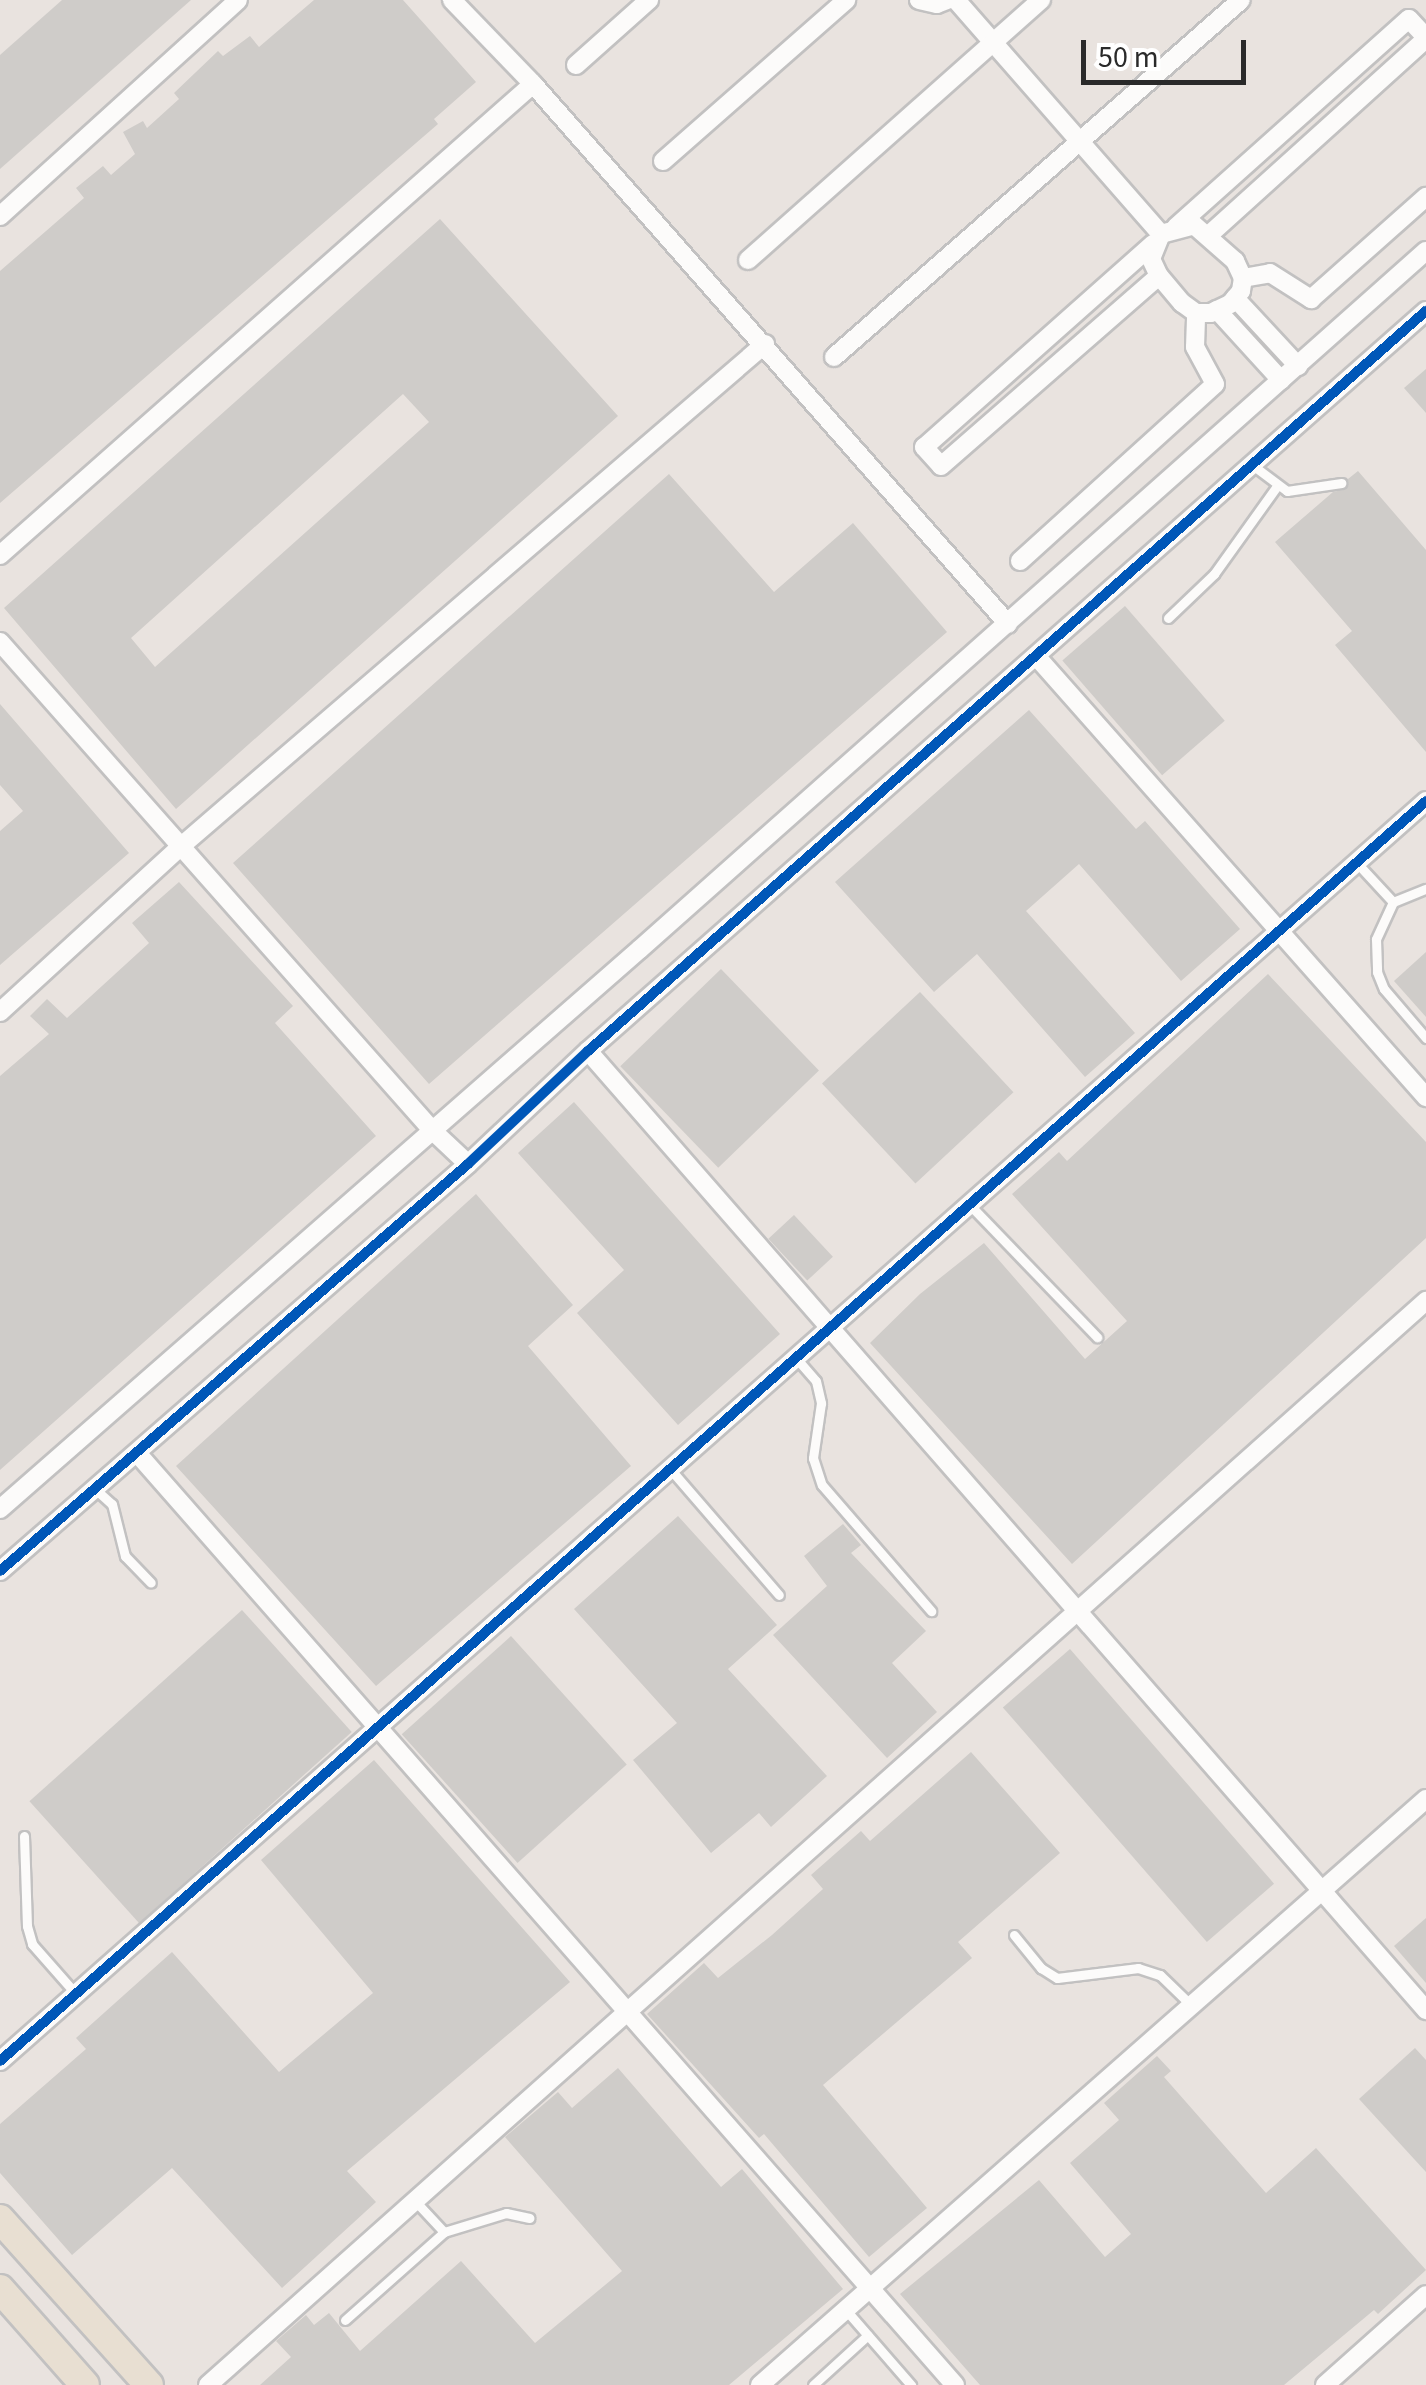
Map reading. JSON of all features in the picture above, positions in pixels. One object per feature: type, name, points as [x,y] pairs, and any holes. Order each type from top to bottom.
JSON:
[{"type":"main road","points":[[0,2219],[149,2385]]},
{"type":"main road","points":[[0,2289],[85,2385]]},
{"type":"street","points":[[0,216],[238,0]]},
{"type":"street","points":[[452,0],[533,84],[765,344],[1008,624]]},
{"type":"street","points":[[576,64],[649,0]]},
{"type":"street","points":[[663,161],[846,0]]},
{"type":"street","points":[[920,0],[936,4],[948,0]]},
{"type":"street","points":[[956,0],[1164,235]]},
{"type":"street","points":[[748,260],[1042,0]]},
{"type":"street","points":[[834,357],[1241,0]]},
{"type":"street","points":[[1158,276],[941,466],[924,447],[1409,19],[1426,38],[1210,234]]},
{"type":"street","points":[[0,555],[533,84]]},
{"type":"street","points":[[1243,278],[1270,273],[1312,300],[1426,197]]},
{"type":"street","points":[[1020,561],[1215,384],[1195,347],[1196,313],[1158,276],[1151,259],[1164,235],[1194,224],[1210,234],[1236,262],[1243,278],[1235,298],[1217,310],[1196,313]]},
{"type":"street","points":[[0,1509],[433,1132],[1426,251]]},
{"type":"street","points":[[1235,298],[1298,366]]},
{"type":"street","points":[[1217,310],[1282,380]]},
{"type":"street","points":[[0,1571],[468,1164],[588,1051],[1426,311]]},
{"type":"street","points":[[0,1012],[179,848],[765,344]]},
{"type":"street","points":[[0,642],[433,1132],[468,1164]]},
{"type":"street","points":[[1036,656],[1426,1097]]},
{"type":"street","points":[[0,2061],[1426,801]]},
{"type":"street","points":[[588,1051],[1426,2010]]},
{"type":"street","points":[[208,2385],[1076,1608],[1426,1301]]},
{"type":"street","points":[[137,1453],[956,2385]]},
{"type":"street","points":[[760,2385],[1426,1799]]},
{"type":"street","points":[[1325,2385],[1426,2295]]},
{"type":"lane","points":[[1252,464],[1276,486],[1302,492],[1341,483]]},
{"type":"lane","points":[[1168,618],[1214,574],[1276,486]]},
{"type":"lane","points":[[1356,862],[1393,902]]},
{"type":"lane","points":[[1426,889],[1393,902],[1376,938],[1377,972],[1384,989],[1426,1038]]},
{"type":"lane","points":[[969,1204],[1097,1337]]},
{"type":"lane","points":[[794,1356],[816,1381],[822,1403],[813,1458],[822,1484],[932,1611]]},
{"type":"lane","points":[[670,1468],[779,1595]]},
{"type":"lane","points":[[94,1488],[112,1504],[125,1556],[151,1583]]},
{"type":"lane","points":[[24,1836],[27,1926],[32,1944],[74,1993]]},
{"type":"lane","points":[[1014,1935],[1041,1968],[1057,1978],[1138,1968],[1160,1975],[1193,2007]]},
{"type":"lane","points":[[414,2200],[444,2232]]},
{"type":"lane","points":[[345,2320],[444,2232],[506,2212],[529,2218]]},
{"type":"lane","points":[[845,2309],[911,2385]]},
{"type":"lane","points":[[813,2385],[868,2335]]},
{"type":"building","points":[[62,0],[191,0],[0,169],[0,55]]},
{"type":"building","points":[[314,0],[403,0],[476,82],[434,119],[438,124],[0,503],[0,271],[84,198],[76,188],[103,166],[111,175],[135,154],[123,132],[143,121],[147,128],[179,99],[174,93],[218,51],[223,56],[250,36],[259,47]]},
{"type":"building","points":[[440,219],[618,416],[176,809],[4,608]],"holes":[[[403,394],[429,422],[155,667],[131,638]]]},
{"type":"building","points":[[1426,369],[1426,413],[1404,388]]},
{"type":"building","points":[[1358,471],[1426,550],[1426,752],[1335,645],[1352,631],[1275,542],[1333,492],[1347,489],[1348,479]]},
{"type":"building","points":[[669,474],[774,592],[853,523],[947,632],[429,1084],[233,863]]},
{"type":"building","points":[[1125,606],[1225,721],[1162,775],[1062,660]]},
{"type":"building","points":[[0,704],[129,853],[0,965],[0,831],[23,811],[0,785]]},
{"type":"building","points":[[1029,710],[1136,829],[1145,821],[1240,929],[1181,981],[1079,864],[1026,911],[1135,1033],[1085,1077],[977,954],[934,992],[835,882]]},
{"type":"building","points":[[179,882],[293,1006],[275,1023],[376,1136],[0,1470],[0,1076],[49,1034],[30,1016],[47,999],[67,1018],[149,943],[132,923]]},
{"type":"building","points":[[1426,952],[1426,1017],[1394,981]]},
{"type":"building","points":[[721,969],[819,1070],[718,1168],[620,1066]]},
{"type":"building","points":[[1268,974],[1426,1142],[1426,1238],[1072,1564],[870,1343],[920,1294],[984,1243],[1085,1359],[1127,1321],[1012,1194],[1059,1152],[1067,1161]]},
{"type":"building","points":[[920,992],[1013,1092],[915,1184],[822,1083]]},
{"type":"building","points":[[574,1102],[780,1334],[678,1425],[577,1313],[624,1270],[518,1153]]},
{"type":"building","points":[[476,1194],[573,1305],[528,1346],[631,1466],[376,1686],[176,1466]]},
{"type":"building","points":[[794,1215],[833,1257],[807,1281],[768,1239]]},
{"type":"building","points":[[678,1516],[777,1625],[728,1669],[827,1776],[771,1827],[759,1813],[711,1853],[633,1760],[677,1723],[574,1609]]},
{"type":"building","points":[[843,1524],[861,1545],[851,1553],[926,1631],[892,1663],[937,1712],[887,1758],[773,1635],[827,1586],[804,1556]]},
{"type":"building","points":[[242,1610],[352,1732],[139,1923],[29,1801]]},
{"type":"building","points":[[511,1636],[627,1765],[518,1863],[402,1734]]},
{"type":"building","points":[[1070,1649],[1274,1884],[1207,1942],[1003,1707]]},
{"type":"building","points":[[971,1752],[1060,1853],[958,1942],[972,1958],[823,2085],[927,2208],[869,2257],[764,2134],[759,2138],[647,2014],[704,1963],[718,1978],[772,1935],[823,1889],[811,1875],[861,1831],[870,1841]]},
{"type":"building","points":[[374,1760],[570,1982],[347,2171],[376,2202],[282,2288],[172,2168],[72,2255],[0,2173],[0,2124],[86,2049],[76,2038],[172,1952],[279,2072],[373,1993],[261,1860]]},
{"type":"building","points":[[1426,1918],[1426,1983],[1394,1946]]},
{"type":"building","points":[[1415,2048],[1426,2060],[1426,2172],[1359,2099]]},
{"type":"building","points":[[1157,2056],[1171,2071],[1164,2077],[1266,2193],[1316,2148],[1426,2270],[1378,2314],[1374,2310],[1284,2385],[980,2385],[900,2294],[1039,2180],[1105,2257],[1131,2234],[1070,2163],[1119,2120],[1104,2103]]},
{"type":"building","points":[[618,2068],[721,2187],[742,2169],[843,2289],[729,2385],[260,2385],[291,2357],[276,2341],[306,2315],[314,2325],[329,2313],[360,2351],[461,2261],[535,2343],[622,2271],[505,2137],[558,2092],[572,2108]]},
{"type":"cycle path","points":[[0,1571],[468,1164],[588,1051],[1426,311]]},
{"type":"cycle path","points":[[0,2061],[1426,801]]}]
